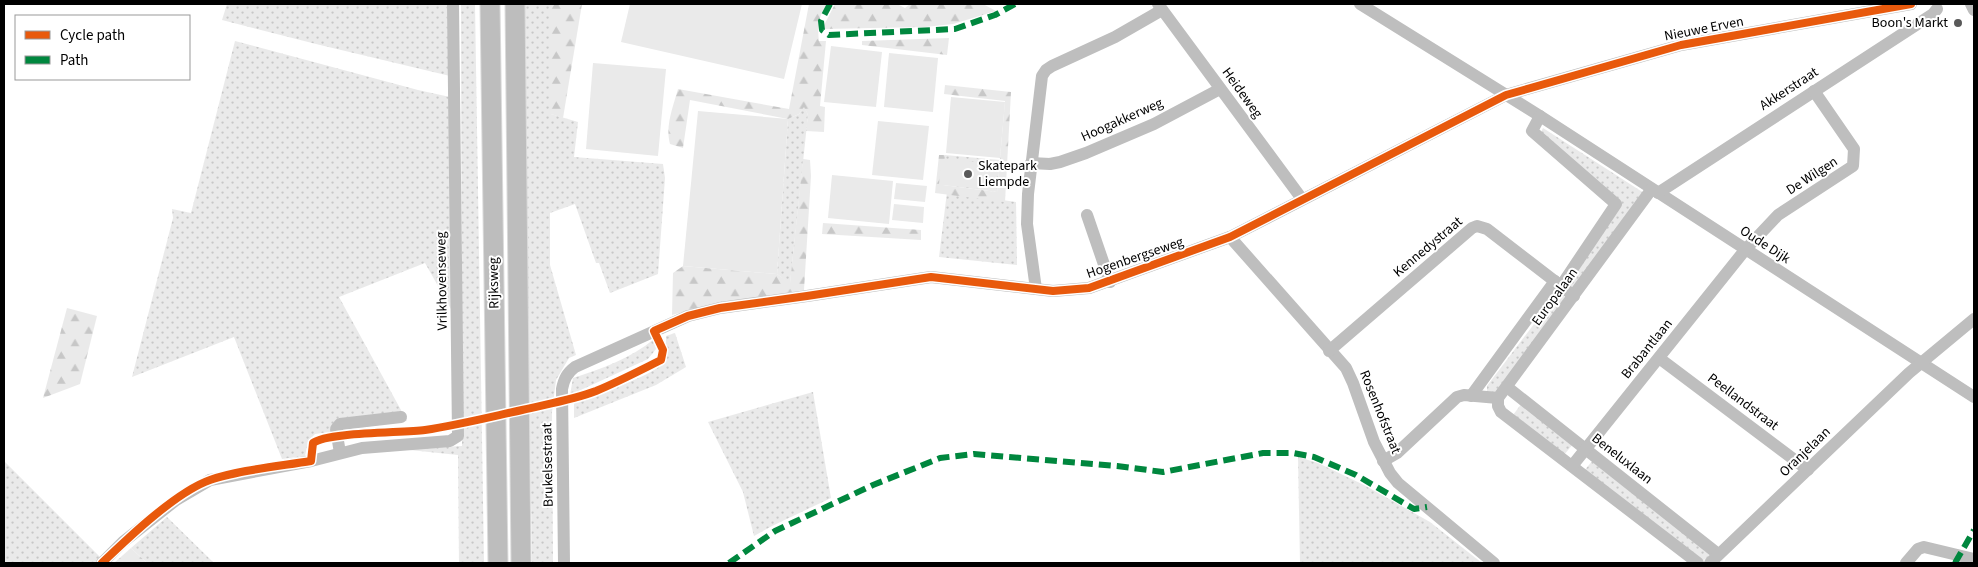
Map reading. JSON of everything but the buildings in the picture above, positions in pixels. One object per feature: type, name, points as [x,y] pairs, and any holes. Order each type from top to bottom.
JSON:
[{"type":"highway","name":"Rijksweg","points":[[490,4],[498,563]]},
{"type":"highway","name":"Rijksweg","points":[[515,4],[521,563]]},
{"type":"street","name":"Vrilkhovenseweg","points":[[102,563],[123,542],[176,500],[210,480],[381,446],[450,441],[457,438],[459,434],[453,4]]},
{"type":"street","name":"Oude Dijk","points":[[1360,4],[1540,116],[1974,397]]},
{"type":"street","name":"Nieuwe Erven","points":[[1506,95],[1681,45],[1911,4]]},
{"type":"street","points":[[1970,4],[1974,10]]},
{"type":"street","name":"Akkerstraat","points":[[1654,191],[1933,14],[1936,6]]},
{"type":"street","points":[[1036,289],[1028,224],[1028,191],[1042,76],[1052,66],[1115,38],[1160,7]]},
{"type":"street","name":"Heideweg","points":[[1160,7],[1302,199]]},
{"type":"street","name":"Hoogakkerweg","points":[[1031,163],[1050,164],[1086,153],[1154,124],[1220,89]]},
{"type":"street","name":"De Wilgen","points":[[1745,250],[1778,215],[1852,166],[1854,149],[1814,91]]},
{"type":"street","name":"Hogenbergseweg","points":[[654,331],[688,316],[720,308],[931,277],[1036,289],[1070,290],[1089,288],[1110,282],[1230,237],[1506,95]]},
{"type":"street","name":"Europalaan","points":[[1471,396],[1558,284],[1616,204],[1532,132],[1540,116]]},
{"type":"street","name":"Europalaan","points":[[1498,398],[1654,191]]},
{"type":"street","points":[[1087,215],[1110,282]]},
{"type":"street","name":"Kennedystraat","points":[[1329,350],[1472,228],[1477,226],[1487,229],[1574,296]]},
{"type":"street","name":"Rosenhofstraat","points":[[1230,237],[1346,368],[1374,442],[1383,461],[1398,483],[1494,563]]},
{"type":"street","name":"Brabantlaan","points":[[1572,466],[1745,250]]},
{"type":"street","name":"Oranjelaan","points":[[1714,559],[1921,364],[1974,319]]},
{"type":"street","name":"Brukelsestraat","points":[[564,563],[562,388],[564,380],[575,367],[654,331]]},
{"type":"street","name":"Peellandstraat","points":[[1659,358],[1808,470]]},
{"type":"street","name":"Beneluxlaan","points":[[1507,387],[1586,450],[1714,559]]},
{"type":"street","points":[[1383,461],[1397,452],[1457,397],[1464,395],[1498,398],[1498,406],[1502,412],[1698,563]]},
{"type":"street","points":[[340,453],[336,429],[340,424],[401,418]]},
{"type":"street","points":[[1906,563],[1918,549],[1924,547],[1974,559]]},
{"type":"green space","points":[[227,4],[449,4],[450,76],[222,20]]},
{"type":"green space","points":[[461,4],[475,4],[484,563],[459,563],[458,455],[400,449],[462,446]]},
{"type":"green space","points":[[523,4],[551,4],[551,114],[578,122],[574,157],[663,164],[665,178],[658,274],[610,293],[599,263],[596,263],[575,204],[550,213],[550,265],[576,355],[569,358],[556,380],[552,412],[553,563],[532,563]]},
{"type":"green space","points":[[551,4],[582,4],[563,118],[551,114]]},
{"type":"green space","points":[[630,4],[802,4],[784,79],[621,42]]},
{"type":"green space","points":[[809,4],[827,4],[820,17],[818,31],[819,41],[826,41],[820,106],[825,107],[824,132],[806,131],[808,115],[804,107],[799,114],[788,119],[690,100],[683,148],[670,144],[669,123],[678,89],[789,109]]},
{"type":"green space","points":[[835,4],[897,4],[905,8],[910,4],[983,4],[996,11],[953,24],[925,27],[822,29]]},
{"type":"green space","points":[[949,38],[947,55],[862,45],[862,41]]},
{"type":"green space","points":[[235,41],[450,97],[451,309],[425,263],[339,297],[407,421],[315,434],[308,441],[305,456],[282,459],[234,337],[132,377],[173,218],[172,209],[191,213]]},
{"type":"green space","points":[[831,46],[882,52],[876,107],[824,102]]},
{"type":"green space","points":[[889,53],[938,58],[933,112],[884,107]]},
{"type":"green space","points":[[593,63],[666,69],[658,156],[586,149]]},
{"type":"green space","points":[[945,85],[1011,92],[1005,202],[935,193],[939,155],[945,155],[943,185],[997,192],[1005,101],[944,94]]},
{"type":"green space","points":[[951,97],[1005,102],[1000,158],[946,153]]},
{"type":"green space","points":[[804,106],[808,115],[790,284],[777,274],[788,119],[799,114]]},
{"type":"green space","points":[[698,111],[788,119],[777,274],[683,266]]},
{"type":"green space","points":[[878,121],[929,126],[923,180],[872,175]]},
{"type":"green space","points":[[1543,128],[1644,193],[1576,288],[1570,286],[1568,282],[1618,205],[1541,132]]},
{"type":"green space","name":"Skatepark Liempde","points":[[945,155],[1000,160],[997,192],[943,185]]},
{"type":"green space","points":[[803,159],[810,160],[811,176],[804,290],[694,309],[672,315],[673,273],[683,266],[777,274],[790,283]]},
{"type":"green space","name":"Skatepark Liempde","points":[[941,159],[997,164],[995,191],[939,184]]},
{"type":"green space","points":[[832,175],[893,181],[889,224],[828,218]]},
{"type":"green space","points":[[896,183],[927,186],[925,202],[894,199]]},
{"type":"green space","points":[[947,192],[1016,202],[1017,265],[939,257]]},
{"type":"green space","points":[[894,204],[924,207],[923,223],[892,220]]},
{"type":"green space","points":[[823,223],[921,230],[921,240],[822,234]]},
{"type":"green space","points":[[1560,294],[1566,300],[1496,393],[1487,392],[1487,386],[1556,295]]},
{"type":"green space","points":[[67,308],[97,316],[80,384],[43,398]]},
{"type":"green space","points":[[675,333],[686,367],[656,385],[574,418],[574,403],[632,381],[659,366],[665,355],[666,336]]},
{"type":"green space","points":[[654,339],[656,349],[648,359],[570,395],[573,378],[605,367],[626,357]]},
{"type":"green space","points":[[813,392],[831,498],[754,536],[743,492],[708,422]]},
{"type":"green space","points":[[1522,403],[1573,444],[1564,455],[1513,415]]},
{"type":"green space","points":[[1298,457],[1318,463],[1364,485],[1430,522],[1482,563],[1300,563]]},
{"type":"green space","points":[[1593,460],[1713,554],[1703,560],[1584,471]]},
{"type":"green space","points":[[4,461],[101,558],[95,563],[4,563]]},
{"type":"green space","points":[[167,517],[214,563],[147,563],[131,548]]},
{"type":"green space","points":[[131,548],[147,563],[114,563]]},
{"type":"marked path","points":[[830,4],[821,21],[822,30],[829,35],[955,29],[995,15],[1015,4]]},
{"type":"marked path","points":[[729,563],[775,531],[873,485],[940,458],[974,454],[1117,466],[1163,472],[1263,453],[1293,453],[1314,457],[1356,475],[1414,509],[1427,507]]},
{"type":"marked path","points":[[1955,563],[1974,530]]},
{"type":"cycle path","points":[[102,563],[168,505],[210,480],[246,471],[311,461],[313,443],[321,439],[437,428],[559,402],[596,391],[661,360],[663,350],[654,331],[688,316],[720,308],[931,277],[1053,291],[1089,288],[1230,237],[1506,95],[1681,45],[1911,4]]},
{"type":"place","name":"Boon's Markt","points":[[1958,23]]},
{"type":"place","name":"Skatepark Liempde","points":[[968,174]]}]
